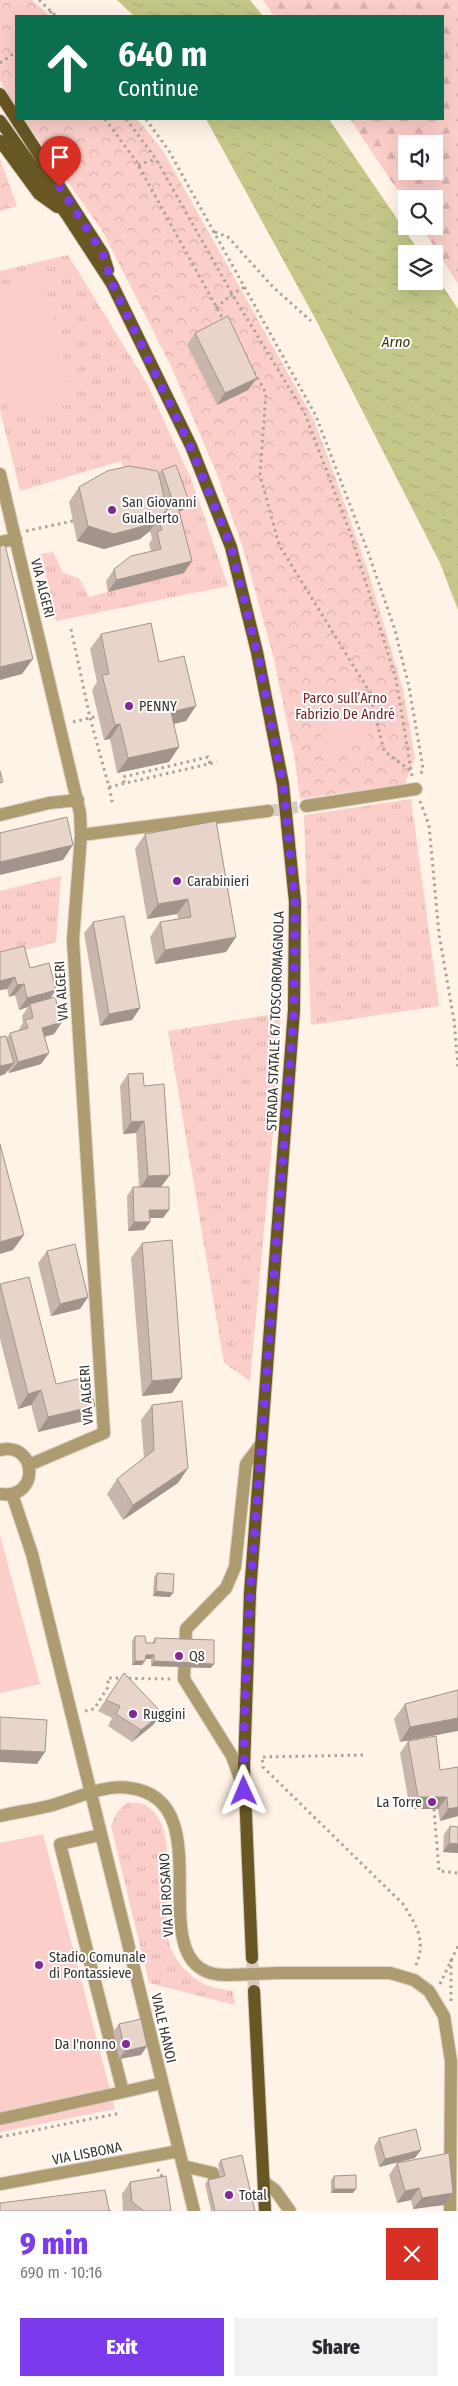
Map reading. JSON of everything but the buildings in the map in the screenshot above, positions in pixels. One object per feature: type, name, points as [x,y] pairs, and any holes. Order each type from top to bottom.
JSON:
[{"type":"main road","points":[[0,94],[15,117]]},
{"type":"main road","points":[[17,120],[103,254],[112,284]]},
{"type":"main road","name":"STRADA STATALE 67 TOSCOROMAGNOLA","points":[[0,121],[67,215],[112,284],[190,446],[231,547],[257,652],[283,784],[295,902],[294,1010],[250,1593],[244,1725],[244,1791],[252,1958]]},
{"type":"main road","points":[[0,141],[39,194],[67,215]]},
{"type":"main road","points":[[254,1991],[265,2211]]},
{"type":"street","name":"VIA ALGERI","points":[[0,474],[21,535],[79,806],[81,835],[72,940],[104,1433],[29,1464]]},
{"type":"street","points":[[0,542],[21,535]]},
{"type":"street","points":[[306,806],[416,789]]},
{"type":"street","points":[[0,815],[49,803],[79,806]]},
{"type":"street","points":[[81,835],[268,811]]},
{"type":"street","points":[[244,1791],[232,1756],[184,1679],[186,1629],[226,1588],[235,1567],[246,1464],[261,1444]]},
{"type":"street","points":[[0,1450],[16,1450],[26,1458],[29,1464],[30,1472],[26,1486],[6,1494],[32,1554],[91,1793]]},
{"type":"street","name":"VIA DI ROSANO","points":[[0,1816],[48,1806],[109,1788],[132,1788],[154,1796],[168,1810],[175,1828],[178,1840],[181,1931],[186,1951],[203,1971],[211,1974],[228,1975],[390,1973],[414,1980],[430,1991],[444,2016],[451,2061],[450,2211]]},
{"type":"street","name":"VIALE HANOI","points":[[91,1793],[194,2211]]},
{"type":"street","points":[[100,1835],[60,1844],[123,2092]]},
{"type":"street","points":[[0,2119],[162,2083]]},
{"type":"street","name":"VIA LISBONA","points":[[0,2184],[179,2151]]},
{"type":"street","points":[[183,2166],[213,2173],[222,2211]]},
{"type":"street","points":[[264,2182],[275,2190],[290,2211]]},
{"type":"path","points":[[39,0],[55,15]]},
{"type":"path","points":[[0,63],[15,53]]},
{"type":"path","points":[[106,120],[138,165],[226,325]]},
{"type":"path","points":[[127,120],[156,159],[232,294],[305,414],[351,535],[396,678],[411,772],[429,825],[439,934],[454,1020],[458,1067]]},
{"type":"path","points":[[147,120],[169,151],[316,416],[395,630],[409,687],[423,768],[416,789]]},
{"type":"path","points":[[138,165],[156,159]]},
{"type":"path","points":[[214,231],[228,237],[273,287],[311,321]]},
{"type":"path","points":[[216,308],[232,294],[245,288]]},
{"type":"path","points":[[251,368],[266,393],[260,475],[279,545],[369,691],[384,751],[411,772]]},
{"type":"path","points":[[21,535],[73,521]]},
{"type":"path","points":[[71,629],[90,718],[113,806]]},
{"type":"path","points":[[73,722],[98,716]]},
{"type":"path","points":[[124,783],[123,777],[208,757],[210,764]]},
{"type":"path","points":[[108,787],[217,762]]},
{"type":"path","points":[[144,768],[145,773]]},
{"type":"path","points":[[85,1711],[94,1709],[108,1688],[108,1678],[184,1679]]},
{"type":"path","points":[[363,1755],[262,1757],[263,1767],[403,1904],[413,1920],[419,1938],[421,1954],[408,1978]]},
{"type":"path","points":[[434,1809],[439,1871],[458,1873]]},
{"type":"path","points":[[434,1999],[458,1946]]},
{"type":"path","points":[[451,1960],[451,2004]]},
{"type":"path","points":[[0,2137],[121,2113]]},
{"type":"path","points":[[155,2169],[160,2171],[164,2187]]},
{"type":"green space","points":[[0,0],[32,0],[49,15],[15,15],[15,106],[0,81]]},
{"type":"green space","points":[[263,0],[458,0],[458,284],[443,260],[443,245],[433,245],[427,235],[443,235],[443,190],[398,191],[351,120],[444,120],[444,15],[273,15]]},
{"type":"green space","name":"Parco sull’Arno Fabrizio De André","points":[[25,120],[138,120],[163,151],[313,418],[368,571],[403,690],[415,758],[405,784],[300,799],[294,755],[272,651],[243,548],[217,474],[171,366],[103,232]]},
{"type":"green space","points":[[0,159],[17,206],[0,211]]},
{"type":"green space","points":[[68,255],[146,382],[192,481],[228,586],[56,621],[41,554],[53,552],[63,573],[79,578],[89,597],[184,572],[160,477],[129,483],[121,461],[20,491],[0,410],[0,271]]},
{"type":"green space","points":[[43,276],[75,403],[10,419],[0,378],[0,287]]},
{"type":"green space","points":[[356,679],[369,743],[325,752],[312,688]]},
{"type":"green space","points":[[411,799],[439,1006],[311,1025],[304,815]]},
{"type":"green space","points":[[61,876],[56,942],[0,957],[0,891]]},
{"type":"green space","points":[[281,1013],[273,1133],[250,1381],[224,1363],[168,1031]]},
{"type":"green space","points":[[0,1535],[40,1684],[0,1693]]},
{"type":"green space","points":[[128,1802],[143,1804],[156,1815],[164,1830],[168,1871],[166,1916],[168,1935],[174,1956],[184,1969],[200,1982],[212,1987],[233,1991],[235,2005],[149,1983],[111,1826],[117,1812]]},
{"type":"green space","name":"Stadio Comunale di Pontassieve","points":[[43,1834],[115,2109],[0,2132],[0,1843]]},
{"type":"water","points":[[117,0],[250,0],[262,15],[133,15]]},
{"type":"water","name":"Arno","points":[[207,120],[330,120],[398,220],[398,235],[408,235],[415,245],[398,245],[398,290],[443,290],[443,286],[458,309],[458,610],[440,563],[316,320]]},
{"type":"tunnel","points":[[268,811],[306,806]]},
{"type":"tunnel","points":[[252,1958],[254,1991]]},
{"type":"place","name":"San Giovanni Gualberto","points":[[112,510]]},
{"type":"place","name":"PENNY","points":[[129,706]]},
{"type":"place","name":"Carabinieri","points":[[177,881]]},
{"type":"place","name":"Q8","points":[[179,1656]]},
{"type":"place","name":"Ruggini","points":[[133,1714]]},
{"type":"place","name":"La Torre","points":[[432,1802]]},
{"type":"place","name":"Stadio Comunale di Pontassieve","points":[[39,1965]]},
{"type":"place","name":"Da I'nonno","points":[[126,2044]]},
{"type":"place","name":"Total","points":[[229,2195]]},
{"type":"route","points":[[60,187],[103,254],[112,284],[190,446],[231,547],[257,652],[283,784],[295,902],[294,1010],[250,1593],[244,1725],[244,1791]]}]
